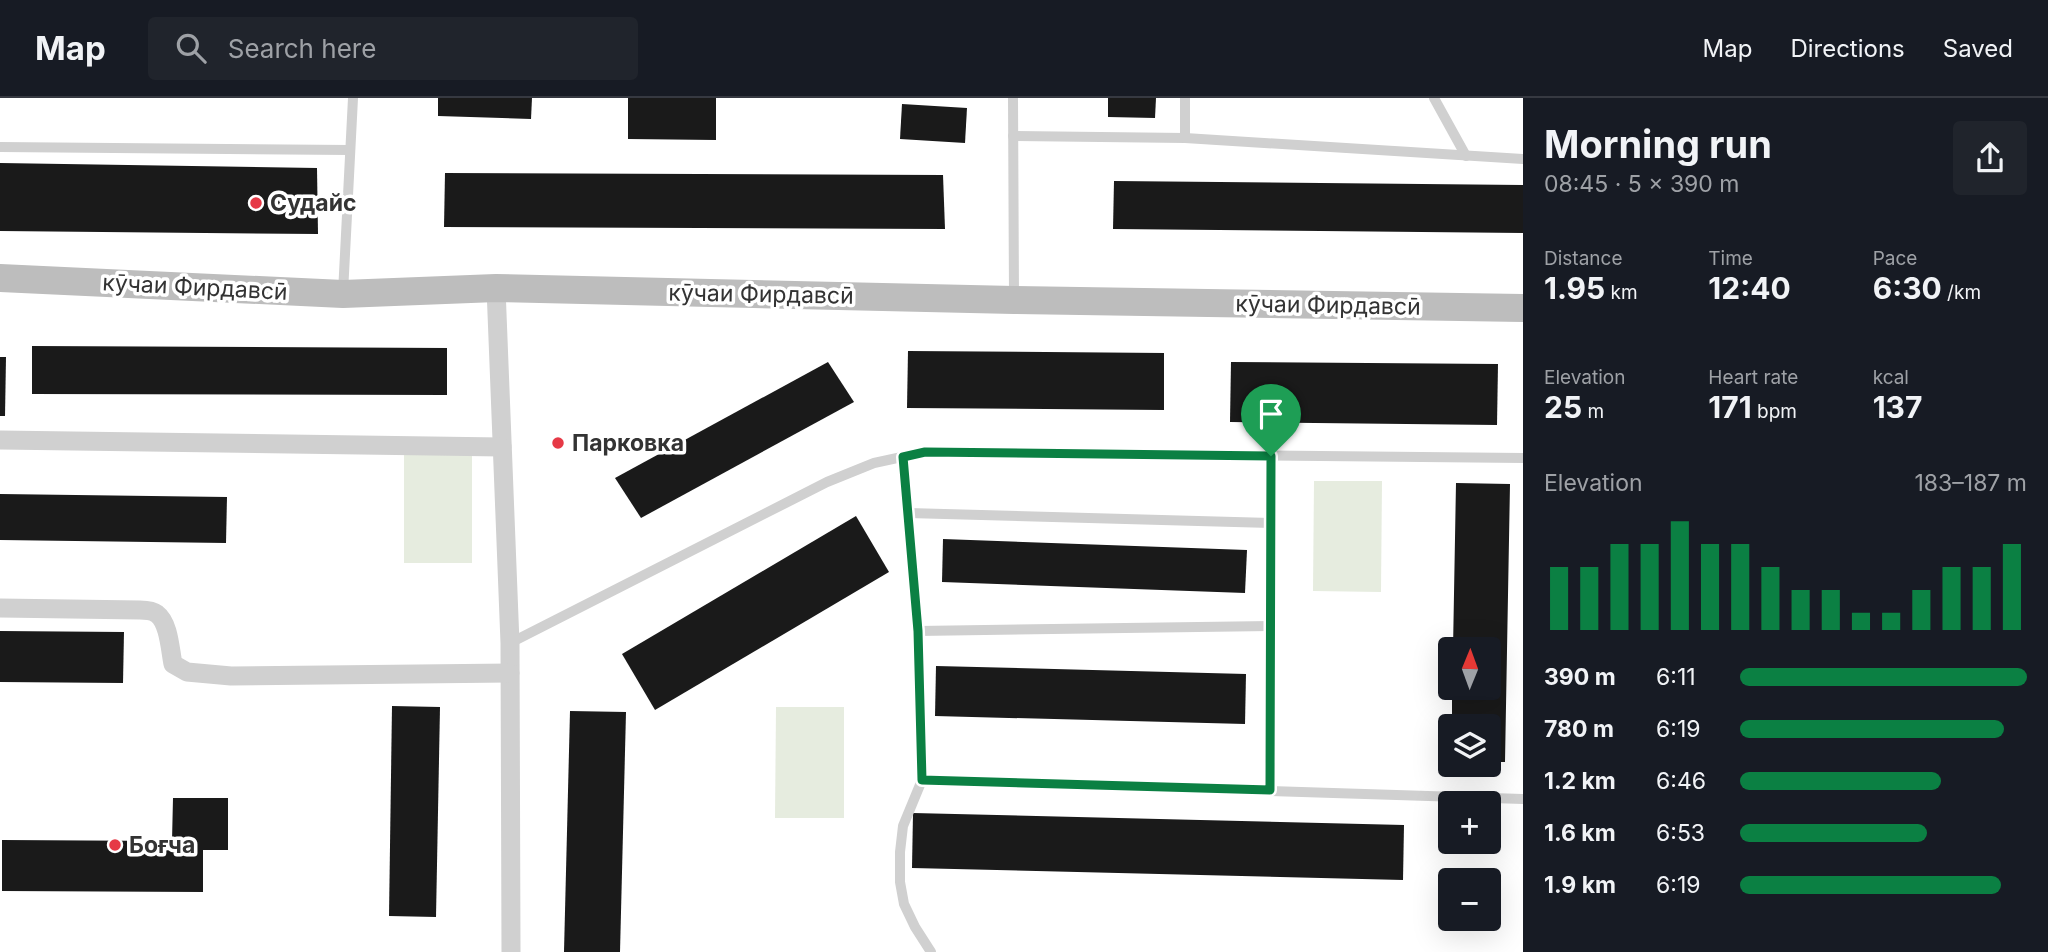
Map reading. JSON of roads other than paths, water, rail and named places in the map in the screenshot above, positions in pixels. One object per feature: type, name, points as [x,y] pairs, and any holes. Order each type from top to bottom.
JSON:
[{"type":"street","name":"кӯчаи Фирдавсӣ","points":[[0,278],[343,293],[496,288],[1523,308]]},
{"type":"street","points":[[496,288],[510,643],[510,952]]},
{"type":"street","points":[[0,440],[502,447]]},
{"type":"street","points":[[0,608],[153,611],[165,625],[173,664],[187,672],[231,676],[510,673]]},
{"type":"lane","points":[[343,293],[353,98]]},
{"type":"lane","points":[[1013,98],[1014,300]]},
{"type":"lane","points":[[1185,98],[1185,138]]},
{"type":"lane","points":[[1434,98],[1466,156]]},
{"type":"lane","points":[[1013,135],[1185,138],[1523,159]]},
{"type":"lane","points":[[0,147],[350,150]]},
{"type":"lane","points":[[510,643],[827,482],[874,463],[925,452],[1523,458]]},
{"type":"lane","points":[[1270,790],[1271,456]]},
{"type":"lane","points":[[903,457],[918,631],[922,780],[903,825],[900,882],[904,904],[915,928],[931,952]]},
{"type":"lane","points":[[908,513],[1271,523]]},
{"type":"lane","points":[[918,631],[1271,626]]},
{"type":"lane","points":[[922,780],[1523,799]]},
{"type":"place","name":"Судайс","points":[[256,203]]},
{"type":"place","name":"Парковка","points":[[558,443]]},
{"type":"place","name":"Боғча","points":[[115,845]]}]
